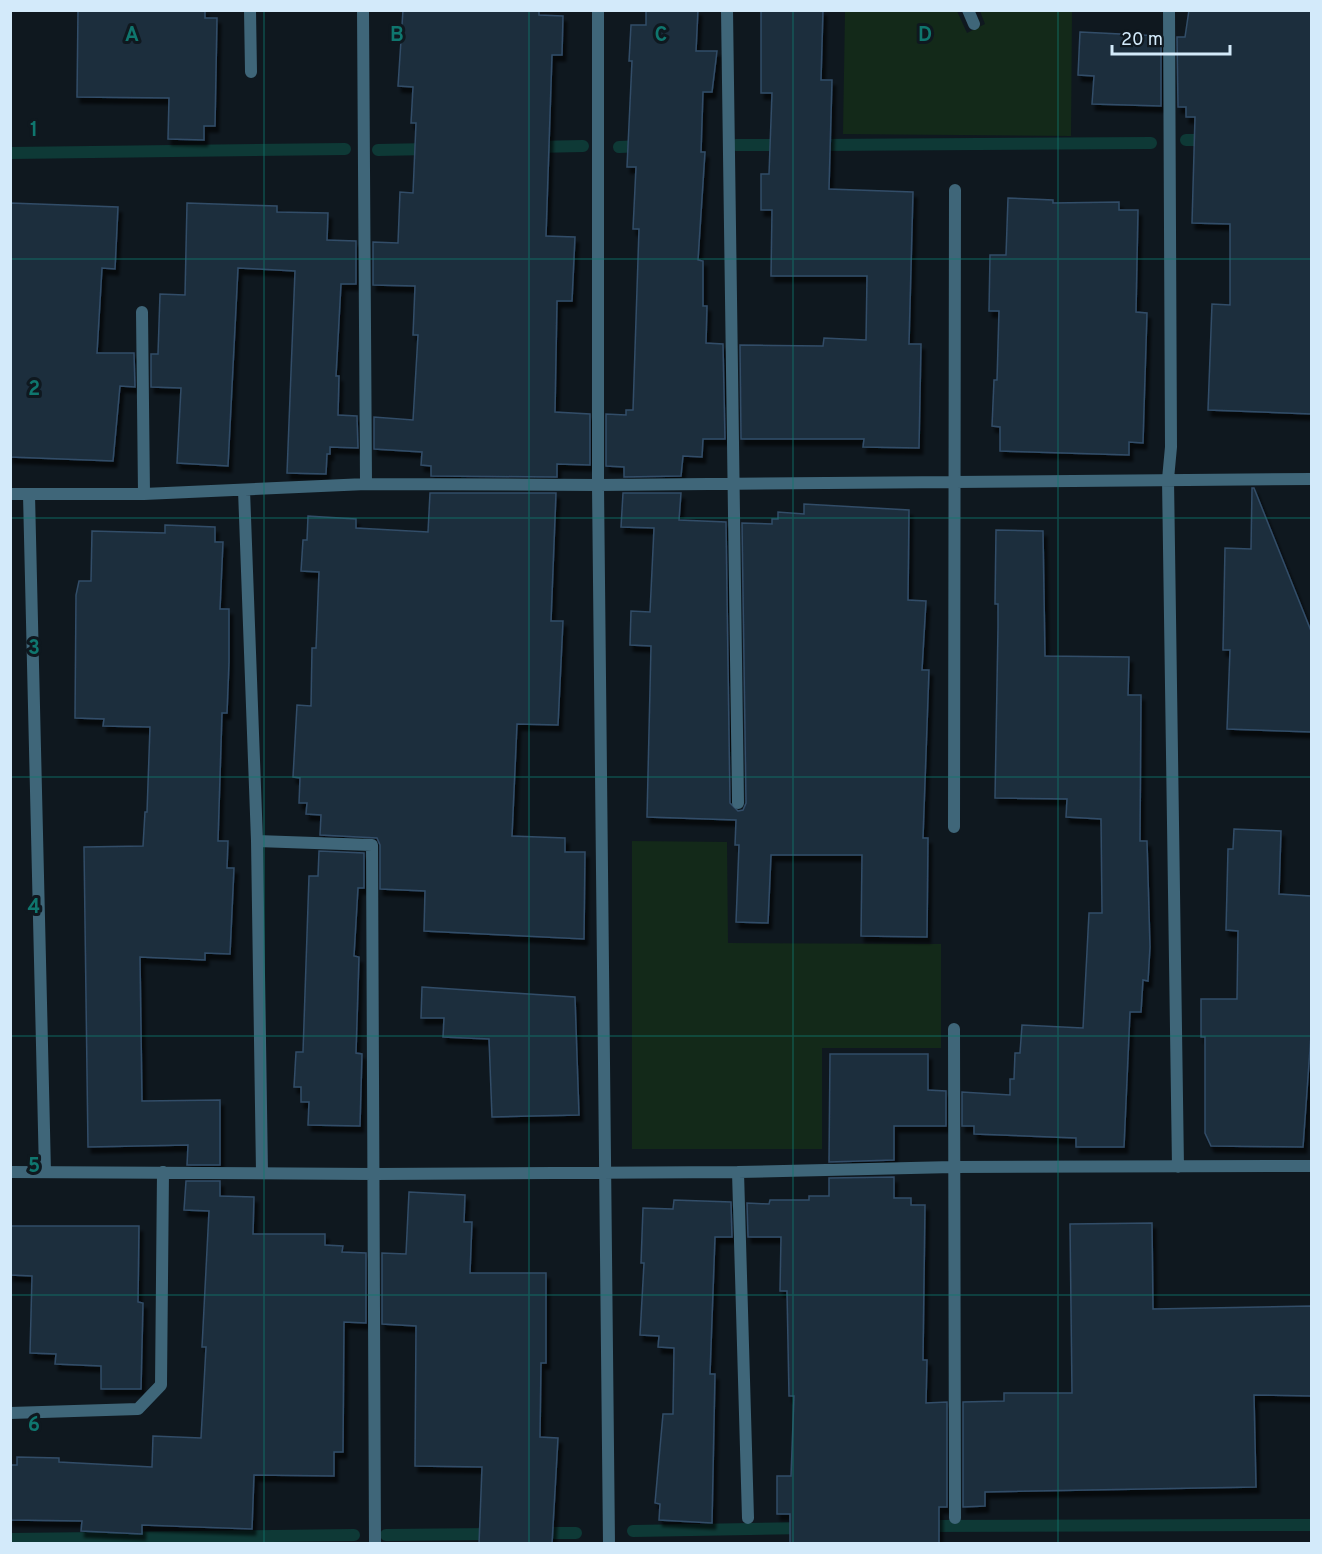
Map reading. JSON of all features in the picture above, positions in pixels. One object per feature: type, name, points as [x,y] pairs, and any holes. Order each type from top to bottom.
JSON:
[{"type":"street","points":[[250,10],[251,72]]},
{"type":"street","points":[[363,10],[366,484]]},
{"type":"street","points":[[598,10],[598,485],[607,1172],[609,1544]]},
{"type":"street","points":[[727,10],[738,803]]},
{"type":"street","points":[[968,10],[974,24]]},
{"type":"street","points":[[1169,10],[1171,447],[1168,479],[1178,1167]]},
{"type":"street","points":[[954,827],[955,190]]},
{"type":"street","points":[[142,312],[144,494]]},
{"type":"street","points":[[10,494],[144,494],[366,484],[598,485],[1311,479]]},
{"type":"street","points":[[244,490],[257,841],[262,1173]]},
{"type":"street","points":[[29,495],[45,1172]]},
{"type":"street","points":[[257,841],[372,845],[375,1544]]},
{"type":"street","points":[[954,1029],[955,1518]]},
{"type":"street","points":[[10,1172],[375,1174],[738,1172],[953,1167],[1311,1166]]},
{"type":"street","points":[[10,1413],[138,1409],[161,1385],[163,1172]]},
{"type":"street","points":[[738,1172],[748,1518]]},
{"type":"green space","points":[[845,11],[957,11],[967,33],[985,24],[980,11],[1072,11],[1071,136],[843,134]]},
{"type":"green space","points":[[632,841],[727,842],[728,943],[941,944],[941,1048],[822,1048],[822,1149],[632,1149]]},
{"type":"building","points":[[78,10],[205,10],[205,18],[217,18],[215,126],[204,126],[204,140],[168,139],[169,98],[77,97]]},
{"type":"building","points":[[403,10],[539,10],[539,15],[563,16],[562,55],[552,55],[546,236],[575,237],[572,301],[557,301],[555,412],[590,414],[590,465],[557,464],[557,477],[431,476],[431,466],[421,465],[422,452],[374,449],[374,417],[413,420],[418,335],[413,335],[415,286],[373,285],[373,242],[398,243],[400,192],[413,193],[416,123],[411,123],[413,87],[398,86]]},
{"type":"building","points":[[646,10],[698,10],[696,51],[717,51],[712,92],[703,92],[701,152],[705,152],[698,260],[703,261],[703,306],[707,306],[706,343],[723,344],[725,439],[703,439],[702,457],[683,456],[681,476],[624,477],[624,467],[606,466],[606,414],[626,415],[626,410],[633,410],[639,229],[633,229],[636,167],[627,167],[632,61],[629,61],[631,25],[646,25]]},
{"type":"building","points":[[761,10],[823,10],[821,80],[832,80],[829,189],[913,192],[909,344],[921,344],[919,448],[863,447],[864,439],[741,439],[740,345],[823,346],[824,338],[866,340],[867,276],[771,276],[772,210],[761,210],[761,174],[769,174],[772,93],[761,93]]},
{"type":"building","points":[[1189,10],[1311,10],[1311,414],[1208,410],[1212,304],[1230,305],[1230,224],[1192,223],[1195,117],[1186,117],[1186,107],[1178,107],[1177,37],[1185,37]]},
{"type":"building","points":[[1080,32],[1161,36],[1161,106],[1092,104],[1094,76],[1078,75]]},
{"type":"building","points":[[1008,198],[1053,200],[1053,203],[1119,202],[1119,210],[1138,210],[1136,312],[1147,313],[1143,443],[1129,442],[1129,455],[1000,451],[1000,427],[992,426],[994,380],[997,380],[999,311],[989,311],[990,255],[1006,255]]},
{"type":"building","points":[[10,203],[118,207],[115,269],[102,268],[97,353],[134,353],[135,387],[120,386],[113,461],[10,457]]},
{"type":"building","points":[[187,203],[277,206],[277,212],[328,213],[327,240],[356,241],[356,284],[341,284],[336,376],[339,376],[338,415],[357,416],[358,448],[330,447],[330,454],[327,454],[326,474],[287,473],[295,271],[238,268],[228,466],[177,463],[181,388],[151,387],[151,354],[158,354],[160,294],[185,295]]},
{"type":"building","points":[[1252,488],[1254,488],[1311,631],[1311,732],[1227,729],[1230,650],[1223,650],[1225,548],[1251,549]]},
{"type":"building","points":[[430,493],[556,493],[551,621],[563,621],[558,725],[517,724],[512,836],[565,838],[565,852],[585,852],[584,939],[424,931],[425,891],[380,889],[380,845],[377,838],[320,835],[321,815],[306,814],[307,803],[299,803],[300,778],[293,777],[297,705],[311,706],[312,648],[316,648],[319,572],[301,571],[303,540],[307,540],[308,516],[356,519],[356,528],[428,532]]},
{"type":"building","points":[[623,493],[681,493],[679,520],[726,522],[730,803],[738,811],[743,810],[746,803],[742,523],[772,524],[772,519],[778,519],[778,512],[804,514],[804,504],[909,510],[908,600],[926,601],[922,670],[929,670],[923,838],[928,838],[927,937],[861,936],[862,855],[771,855],[768,923],[736,922],[739,845],[735,845],[736,820],[647,817],[651,646],[630,645],[631,611],[650,612],[654,528],[621,527]]},
{"type":"building","points":[[165,525],[215,527],[215,542],[223,542],[220,609],[229,609],[229,662],[227,713],[222,713],[218,841],[228,841],[227,868],[234,868],[230,954],[205,953],[205,960],[140,957],[142,1101],[220,1100],[220,1165],[187,1165],[188,1145],[88,1147],[84,847],[143,846],[145,812],[147,812],[150,727],[103,726],[104,719],[75,718],[76,595],[79,581],[91,581],[92,531],[165,533]]},
{"type":"building","points":[[996,530],[1043,531],[1045,656],[1129,657],[1128,695],[1141,695],[1140,841],[1147,841],[1150,947],[1148,981],[1143,980],[1141,1012],[1130,1012],[1124,1147],[1076,1147],[1076,1138],[974,1134],[974,1126],[962,1126],[962,1092],[1010,1095],[1010,1079],[1014,1079],[1015,1053],[1020,1053],[1022,1025],[1083,1028],[1089,913],[1102,913],[1101,819],[1066,817],[1067,799],[995,798],[998,627],[998,604],[995,604]]},
{"type":"building","points":[[1234,829],[1281,831],[1279,894],[1311,896],[1311,1035],[1303,1147],[1211,1146],[1205,1133],[1205,1037],[1201,1037],[1201,999],[1237,999],[1238,931],[1226,930],[1228,849],[1233,849]]},
{"type":"building","points":[[319,851],[364,853],[364,888],[358,888],[354,956],[359,957],[356,1053],[362,1054],[360,1126],[308,1125],[309,1102],[301,1102],[301,1087],[294,1087],[296,1052],[303,1052],[309,876],[318,876]]},
{"type":"building","points":[[422,987],[575,997],[579,1115],[492,1117],[489,1039],[443,1037],[444,1018],[421,1018]]},
{"type":"building","points":[[830,1054],[928,1054],[928,1090],[946,1091],[946,1126],[894,1126],[894,1160],[829,1162]]},
{"type":"building","points":[[894,1177],[894,1198],[911,1198],[911,1205],[925,1205],[923,1360],[927,1360],[926,1403],[947,1402],[947,1507],[939,1507],[939,1544],[790,1544],[790,1514],[777,1514],[777,1476],[791,1476],[794,1396],[789,1396],[787,1291],[780,1291],[781,1237],[748,1237],[747,1203],[769,1204],[770,1200],[809,1200],[809,1196],[829,1196],[829,1178]]},
{"type":"building","points":[[186,1181],[220,1181],[220,1196],[254,1197],[253,1234],[325,1234],[325,1245],[343,1246],[342,1252],[366,1253],[366,1323],[344,1322],[343,1452],[334,1452],[334,1476],[254,1475],[252,1529],[142,1525],[142,1534],[81,1531],[82,1521],[10,1520],[10,1465],[17,1465],[17,1457],[59,1458],[59,1462],[152,1467],[153,1436],[201,1438],[206,1347],[202,1347],[209,1211],[184,1210]]},
{"type":"building","points":[[409,1192],[465,1195],[464,1222],[472,1222],[470,1273],[546,1273],[546,1363],[541,1363],[540,1437],[558,1438],[552,1544],[479,1544],[482,1467],[415,1466],[416,1326],[382,1324],[382,1253],[406,1254]]},
{"type":"building","points":[[674,1200],[731,1202],[732,1237],[715,1237],[710,1374],[715,1374],[712,1523],[659,1520],[660,1504],[655,1503],[663,1414],[673,1414],[674,1348],[658,1347],[659,1336],[640,1335],[644,1263],[641,1263],[643,1208],[673,1209]]},
{"type":"building","points":[[1152,1223],[1153,1309],[1311,1306],[1311,1396],[1254,1395],[1256,1487],[985,1492],[985,1506],[963,1507],[963,1402],[1004,1401],[1004,1393],[1072,1393],[1070,1224]]},
{"type":"building","points":[[10,1226],[139,1226],[138,1302],[143,1303],[141,1389],[101,1389],[101,1366],[55,1364],[56,1354],[30,1353],[32,1276],[10,1275]]},
{"type":"waterway","points":[[1186,140],[1208,140]]},
{"type":"waterway","points":[[816,145],[1151,143]]},
{"type":"waterway","points":[[736,145],[784,145]]},
{"type":"waterway","points":[[533,147],[583,146]]},
{"type":"waterway","points":[[619,147],[644,146]]},
{"type":"waterway","points":[[10,153],[345,149]]},
{"type":"waterway","points":[[378,150],[429,149]]},
{"type":"waterway","points":[[923,1526],[1312,1525]]},
{"type":"waterway","points":[[633,1531],[806,1528]]},
{"type":"waterway","points":[[538,1533],[576,1533]]},
{"type":"waterway","points":[[386,1535],[493,1534]]},
{"type":"waterway","points":[[10,1539],[354,1535]]}]
